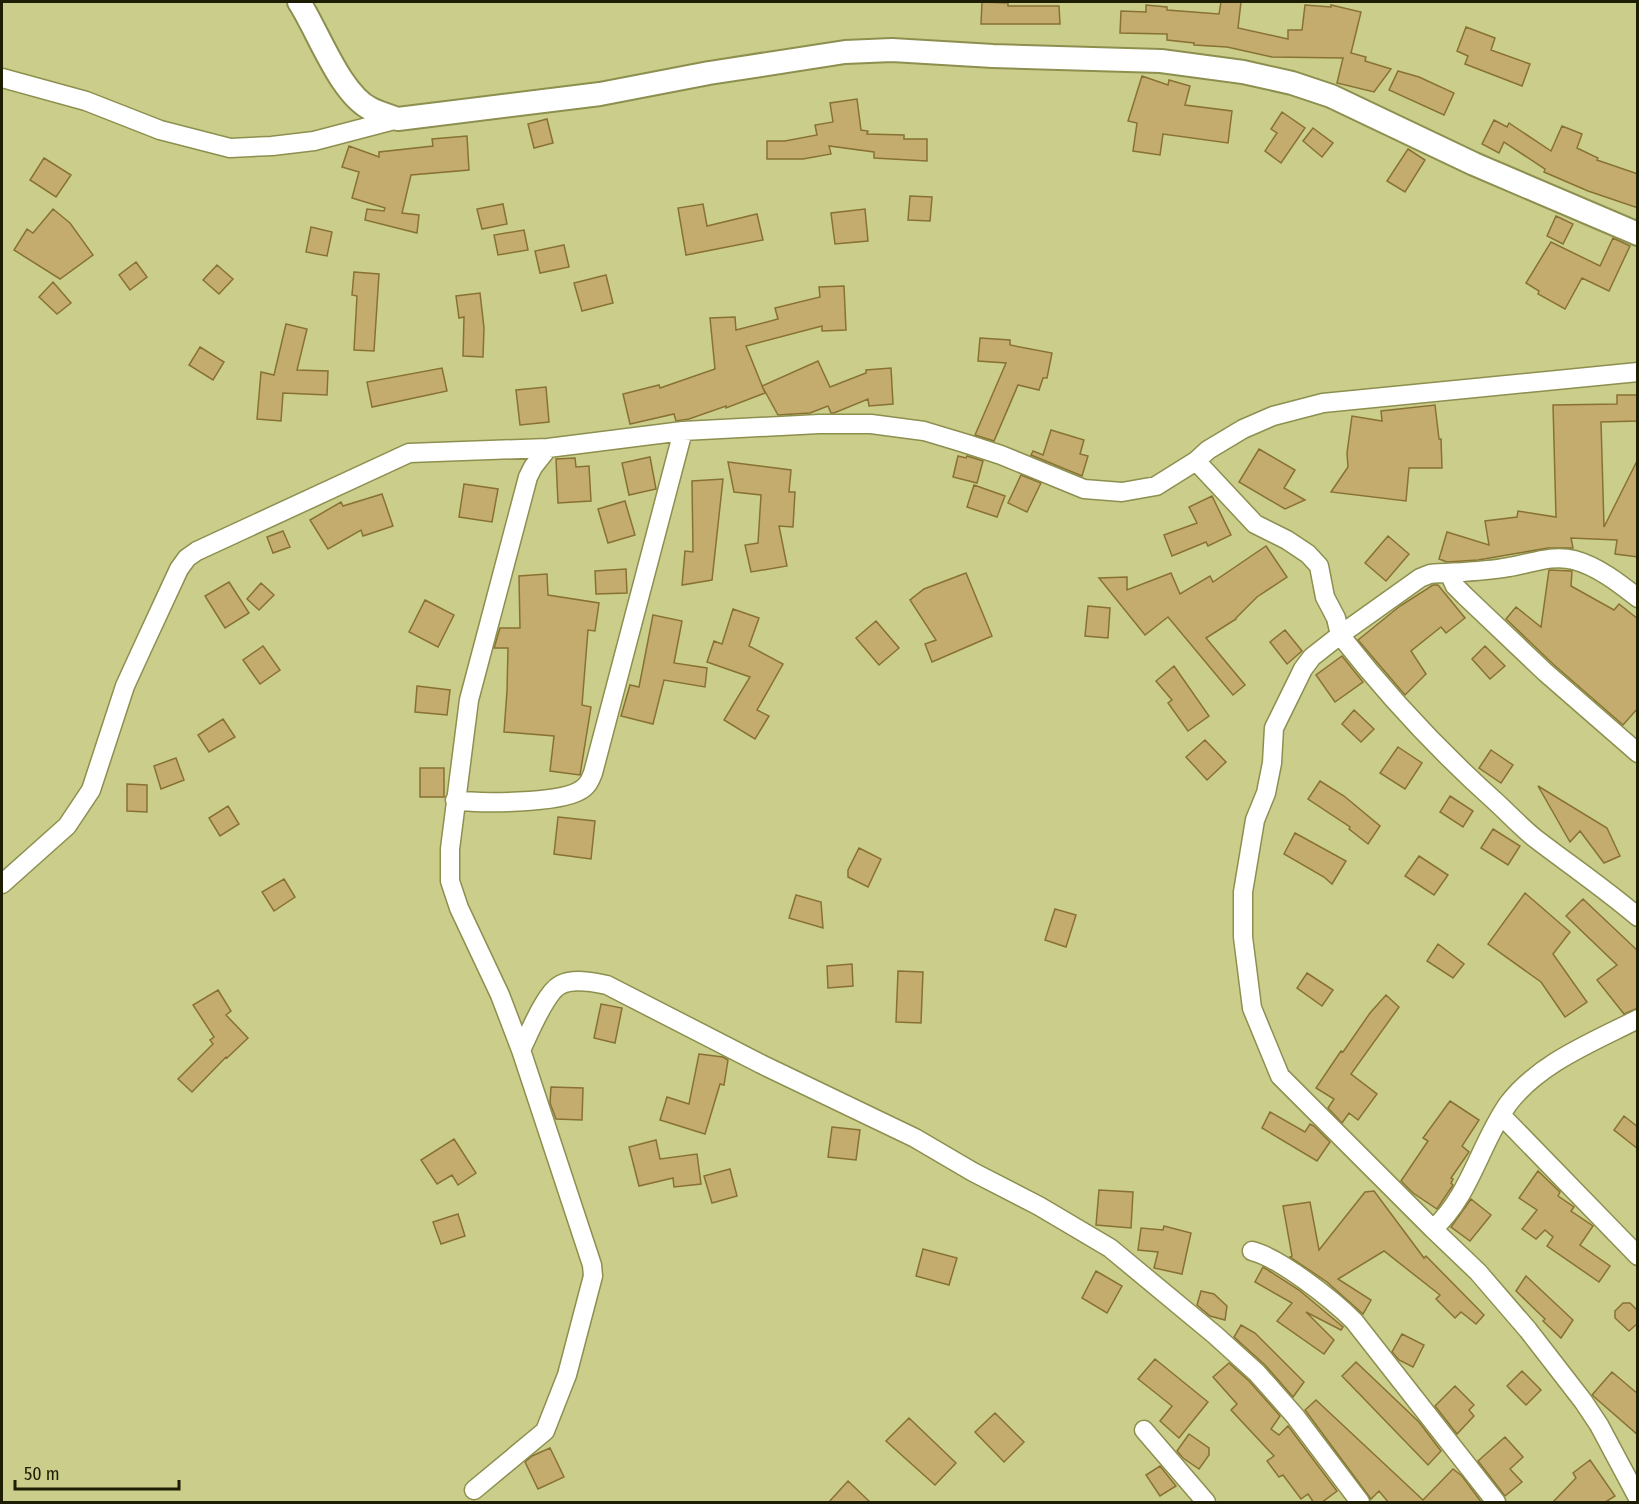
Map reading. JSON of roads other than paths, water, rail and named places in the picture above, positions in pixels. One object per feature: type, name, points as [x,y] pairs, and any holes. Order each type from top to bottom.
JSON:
[{"type":"street","points":[[299,2],[327,55],[351,93],[371,110],[398,118]]},
{"type":"street","points":[[2,78],[86,101],[160,130],[230,148],[314,141],[398,118],[600,94],[709,73],[845,52],[892,50],[1161,61],[1243,72],[1292,83],[1331,96],[1474,164],[1638,234]]},
{"type":"street","points":[[2,884],[67,826],[91,789],[125,686],[172,582],[187,558],[197,551],[409,453],[548,448],[683,431],[819,424],[871,424],[924,431],[1001,455],[1084,489],[1122,492],[1156,486],[1243,429],[1273,416],[1323,403],[1638,372]]},
{"type":"street","points":[[455,800],[494,803],[535,800],[573,794],[589,783],[683,431]]},
{"type":"street","points":[[474,1490],[544,1431],[567,1375],[593,1276],[592,1265],[521,1050],[500,995],[459,908],[450,881],[450,849],[455,800],[469,700],[528,477],[532,467],[548,448]]},
{"type":"street","points":[[1196,461],[1255,524],[1287,540],[1308,554],[1319,566],[1325,597],[1336,618],[1340,635],[1404,711],[1482,790],[1536,839],[1591,878],[1638,917]]},
{"type":"street","points":[[1638,598],[1604,573],[1576,560],[1563,558],[1508,568],[1430,574],[1420,578],[1340,635],[1312,657],[1303,669],[1274,728],[1272,763],[1266,793],[1255,819],[1243,892],[1243,937],[1252,1008],[1280,1076],[1478,1272],[1528,1330],[1599,1425],[1638,1498]]},
{"type":"street","points":[[1449,573],[1455,586],[1465,596],[1545,672],[1638,753]]},
{"type":"street","points":[[521,1050],[549,996],[560,985],[591,982],[607,985],[761,1064],[915,1138],[1110,1248],[1215,1335],[1277,1394],[1360,1503]]},
{"type":"street","points":[[1433,1229],[1453,1207],[1502,1115],[1520,1089],[1553,1064],[1638,1019]]},
{"type":"street","points":[[1502,1115],[1638,1256]]},
{"type":"street","points":[[1252,1251],[1264,1254],[1279,1263],[1331,1301],[1353,1321],[1496,1503]]},
{"type":"street","points":[[1144,1430],[1206,1503]]}]
